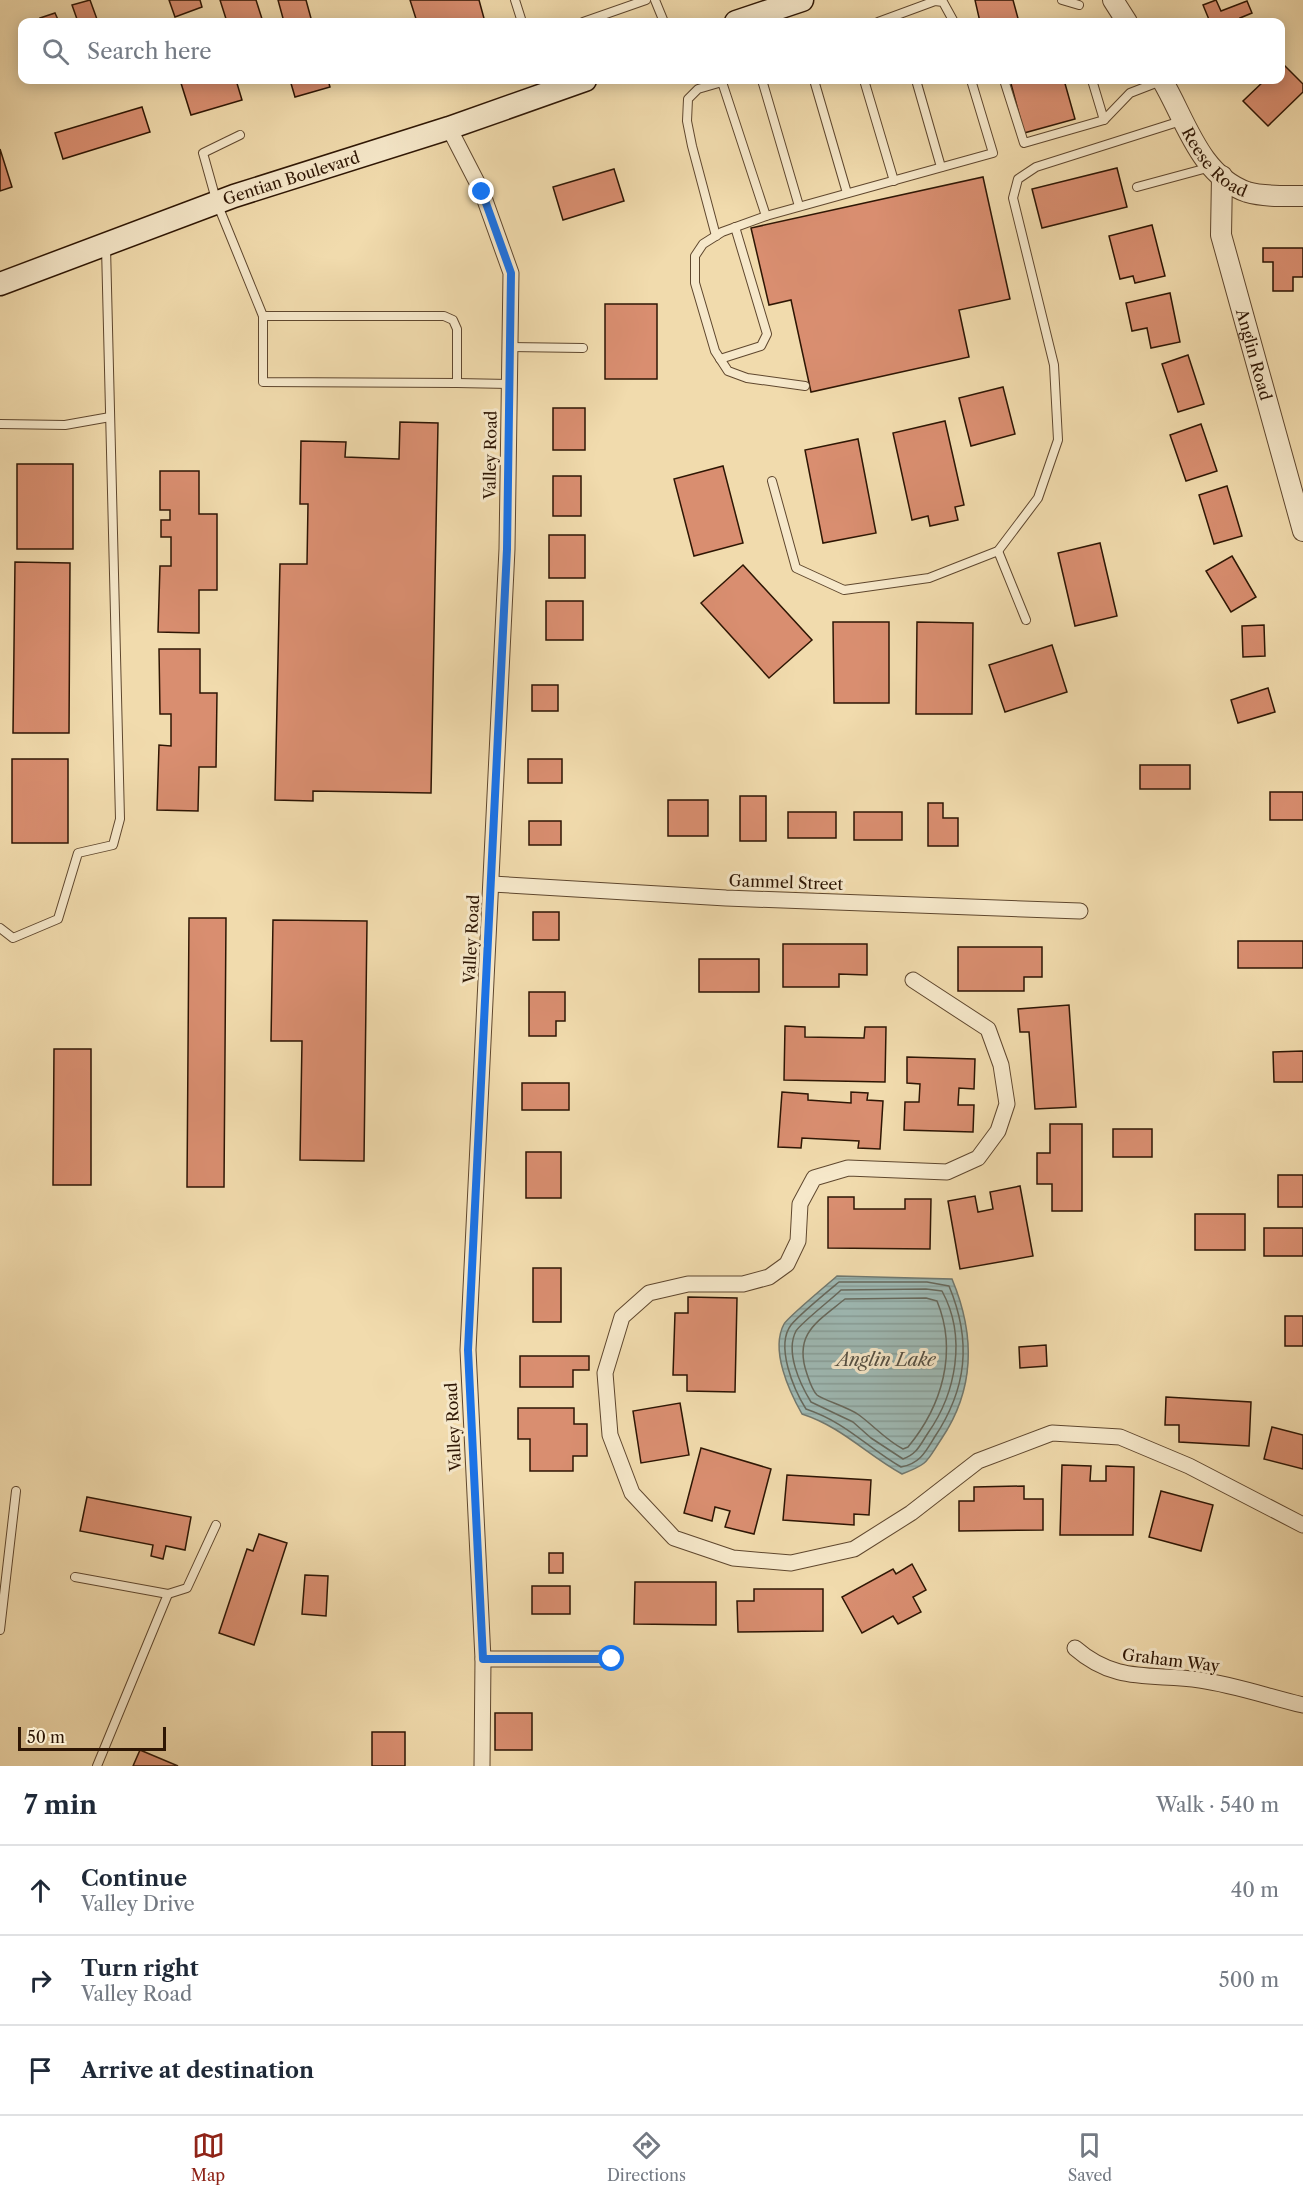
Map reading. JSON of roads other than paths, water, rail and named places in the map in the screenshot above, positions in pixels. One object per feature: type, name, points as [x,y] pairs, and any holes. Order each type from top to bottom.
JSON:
[{"type":"main road","points":[[747,18],[791,2]]},
{"type":"main road","name":"Gentian Boulevard","points":[[0,284],[217,203],[449,128],[551,88],[568,84]]},
{"type":"street","points":[[1113,0],[1124,18]]},
{"type":"street","name":"Reese Road","points":[[1164,84],[1196,148],[1217,171],[1247,192],[1303,196]]},
{"type":"street","name":"Valley Road","points":[[449,128],[482,192],[511,273],[507,549],[468,1350],[483,1659],[483,1766]]},
{"type":"street","name":"Anglin Road","points":[[1217,171],[1221,235],[1303,531]]},
{"type":"street","name":"Gammel Street","points":[[492,884],[726,898],[1080,911]]},
{"type":"street","points":[[913,980],[988,1029],[1001,1065],[1007,1104],[998,1131],[978,1158],[946,1172],[848,1168],[814,1178],[800,1204],[798,1241],[787,1264],[769,1277],[743,1284],[688,1284],[649,1293],[622,1317],[605,1373],[610,1435],[632,1493],[674,1538],[733,1558],[791,1563],[854,1549],[911,1513],[978,1461],[1052,1433],[1120,1437],[1189,1466],[1303,1525]]},
{"type":"street","name":"Graham Way","points":[[1075,1648],[1089,1661],[1125,1675],[1200,1680],[1303,1705]]},
{"type":"street","points":[[483,1659],[612,1659]]},
{"type":"lane","points":[[513,0],[520,18]]},
{"type":"lane","points":[[594,18],[646,0]]},
{"type":"lane","points":[[655,0],[662,18]]},
{"type":"lane","points":[[1062,0],[1078,2]]},
{"type":"lane","points":[[900,18],[934,1],[943,2],[952,18]]},
{"type":"lane","points":[[712,84],[698,89],[688,99],[687,121],[716,236]]},
{"type":"lane","points":[[725,84],[766,216]]},
{"type":"lane","points":[[763,84],[799,206]]},
{"type":"lane","points":[[815,84],[847,193]]},
{"type":"lane","points":[[865,84],[894,181]]},
{"type":"lane","points":[[917,84],[941,168]]},
{"type":"lane","points":[[805,386],[747,378],[728,371],[715,351],[695,283],[695,256],[703,244],[716,236],[766,216],[993,153],[972,84]]},
{"type":"lane","points":[[1005,84],[1024,143],[1104,120],[1130,93],[1152,84]]},
{"type":"lane","points":[[1093,84],[1104,120]]},
{"type":"lane","points":[[772,482],[796,568],[844,590],[929,578],[998,551],[1038,498],[1058,440],[1054,364],[1013,198],[1018,179],[1036,168],[1183,121]]},
{"type":"lane","points":[[240,135],[203,153],[217,203],[263,316],[263,382],[509,384]]},
{"type":"lane","points":[[1137,187],[1217,171]]},
{"type":"lane","points":[[720,359],[761,346],[767,334],[735,227]]},
{"type":"lane","points":[[0,928],[13,938],[58,919],[78,854],[113,845],[120,819],[106,244]]},
{"type":"lane","points":[[263,316],[444,316],[453,320],[457,329],[457,383]]},
{"type":"lane","points":[[510,347],[583,348]]},
{"type":"lane","points":[[0,424],[64,425],[110,417]]},
{"type":"lane","points":[[998,551],[1026,620]]},
{"type":"lane","points":[[0,1630],[16,1491]]},
{"type":"lane","points":[[75,1577],[168,1594],[187,1588],[216,1525]]},
{"type":"lane","points":[[97,1766],[168,1594]]},
{"type":"water","name":"Anglin Lake","points":[[837,1276],[952,1279],[960,1300],[968,1340],[966,1380],[961,1399],[953,1419],[930,1457],[923,1464],[902,1474],[842,1433],[802,1414],[783,1370],[779,1346],[784,1324]]}]
